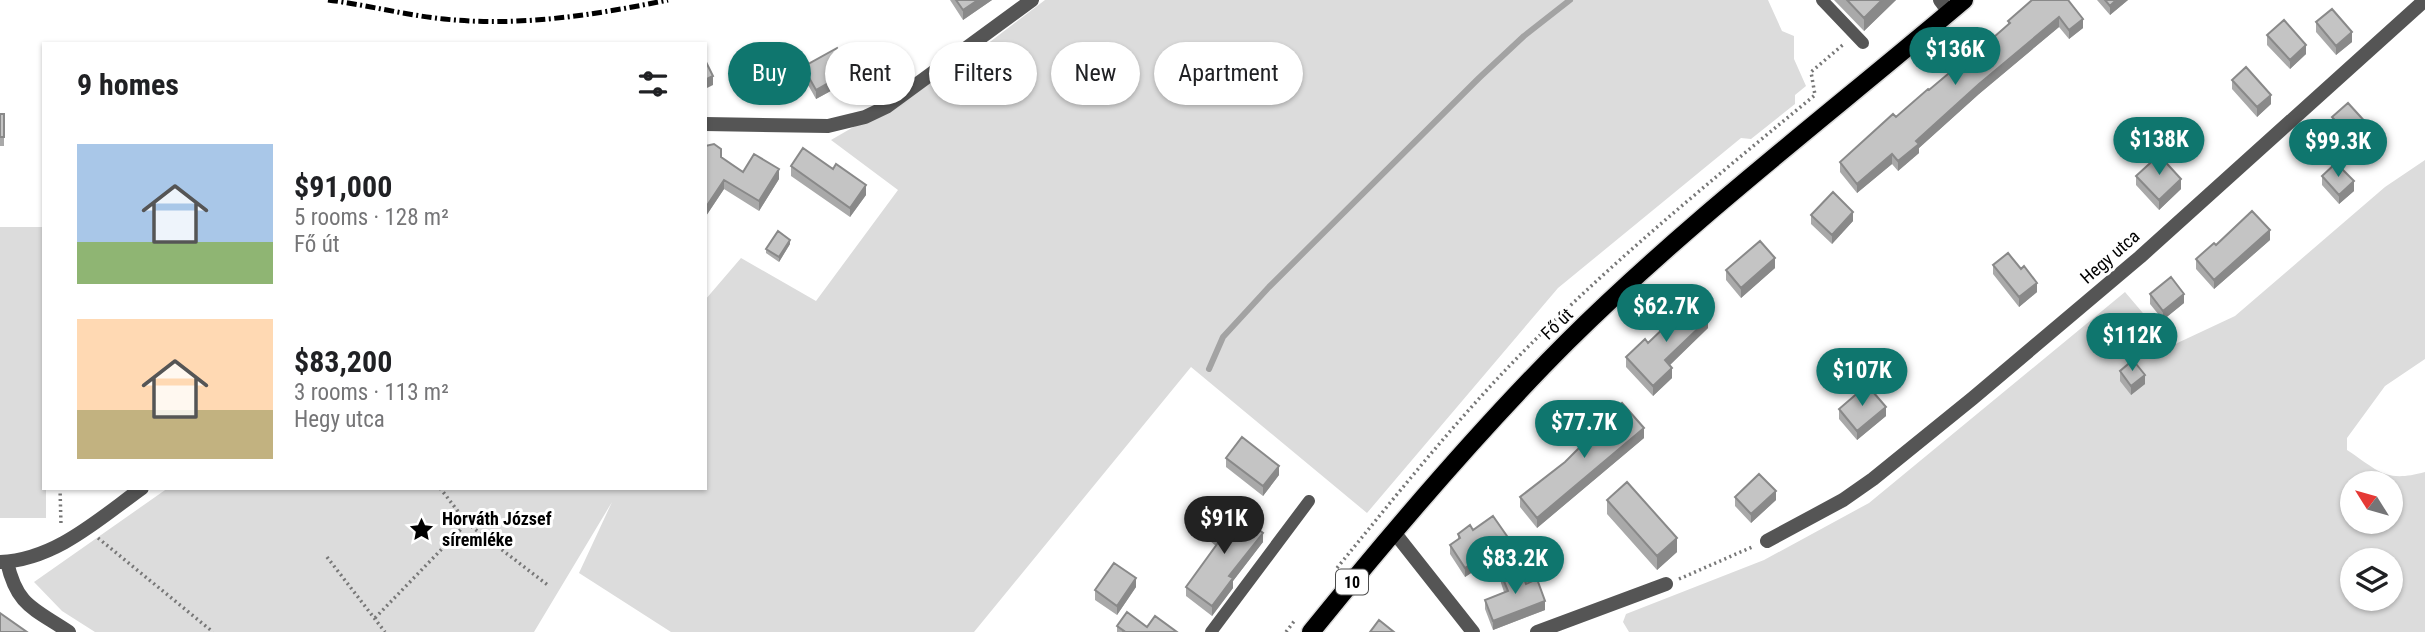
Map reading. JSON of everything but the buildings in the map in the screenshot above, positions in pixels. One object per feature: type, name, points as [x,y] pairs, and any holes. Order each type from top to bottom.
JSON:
[{"type":"main road","name":"Fő út","points":[[1311,632],[1394,531],[1514,397],[1616,296],[1945,6],[1964,0]]},
{"type":"street","points":[[707,124],[828,126],[865,117],[896,100],[1032,0]]},
{"type":"street","name":"Hegy utca","points":[[1767,541],[1843,500],[1973,398],[2140,257],[2425,1]]},
{"type":"street","points":[[69,632],[22,601],[3,562],[35,557],[61,545],[139,490]]},
{"type":"street","points":[[1394,531],[1473,632]]},
{"type":"street","points":[[1537,632],[1666,584]]},
{"type":"lane","points":[[1822,0],[1863,43]]},
{"type":"lane","points":[[1211,632],[1309,501]]},
{"type":"path","points":[[60,490],[60,512]]},
{"type":"path","points":[[442,490],[467,523],[549,586]]},
{"type":"path","points":[[375,618],[467,523]]},
{"type":"path","points":[[86,528],[213,632]]},
{"type":"path","points":[[1666,584],[1767,541]]},
{"type":"path","points":[[327,557],[385,632]]},
{"type":"shaded area","points":[[1045,0],[1768,0],[1782,31],[1794,36],[1794,59],[1806,86],[1795,95],[1795,104],[1751,139],[1741,138],[1558,288],[1367,513],[1191,367],[974,632],[671,632],[579,573],[612,502],[534,632],[95,632],[62,611],[34,582],[165,490],[707,490],[707,298],[741,258],[816,301],[898,190],[831,140],[891,105],[915,105],[915,91],[929,83],[929,105],[1037,105],[1037,42],[990,42]]},
{"type":"shaded area","points":[[2425,160],[2425,359],[2385,386],[2347,438],[2347,450],[2379,471],[2340,471],[2340,534],[2403,534],[2403,476],[2425,472],[2425,632],[1629,632],[1623,622],[1626,614],[1764,560],[1869,503],[2125,292],[2171,346],[2235,316],[2385,187]]},
{"type":"shaded area","points":[[0,227],[42,227],[42,490],[46,490],[46,518],[0,518]]},
{"type":"waterway","points":[[1209,369],[1223,337],[1269,287],[1479,78],[1524,36],[1570,0]]},
{"type":"railway","points":[[328,0],[429,17],[500,22],[585,15],[668,0]]},
{"type":"place","name":"Horváth József síremléke","points":[[422,529]]}]
